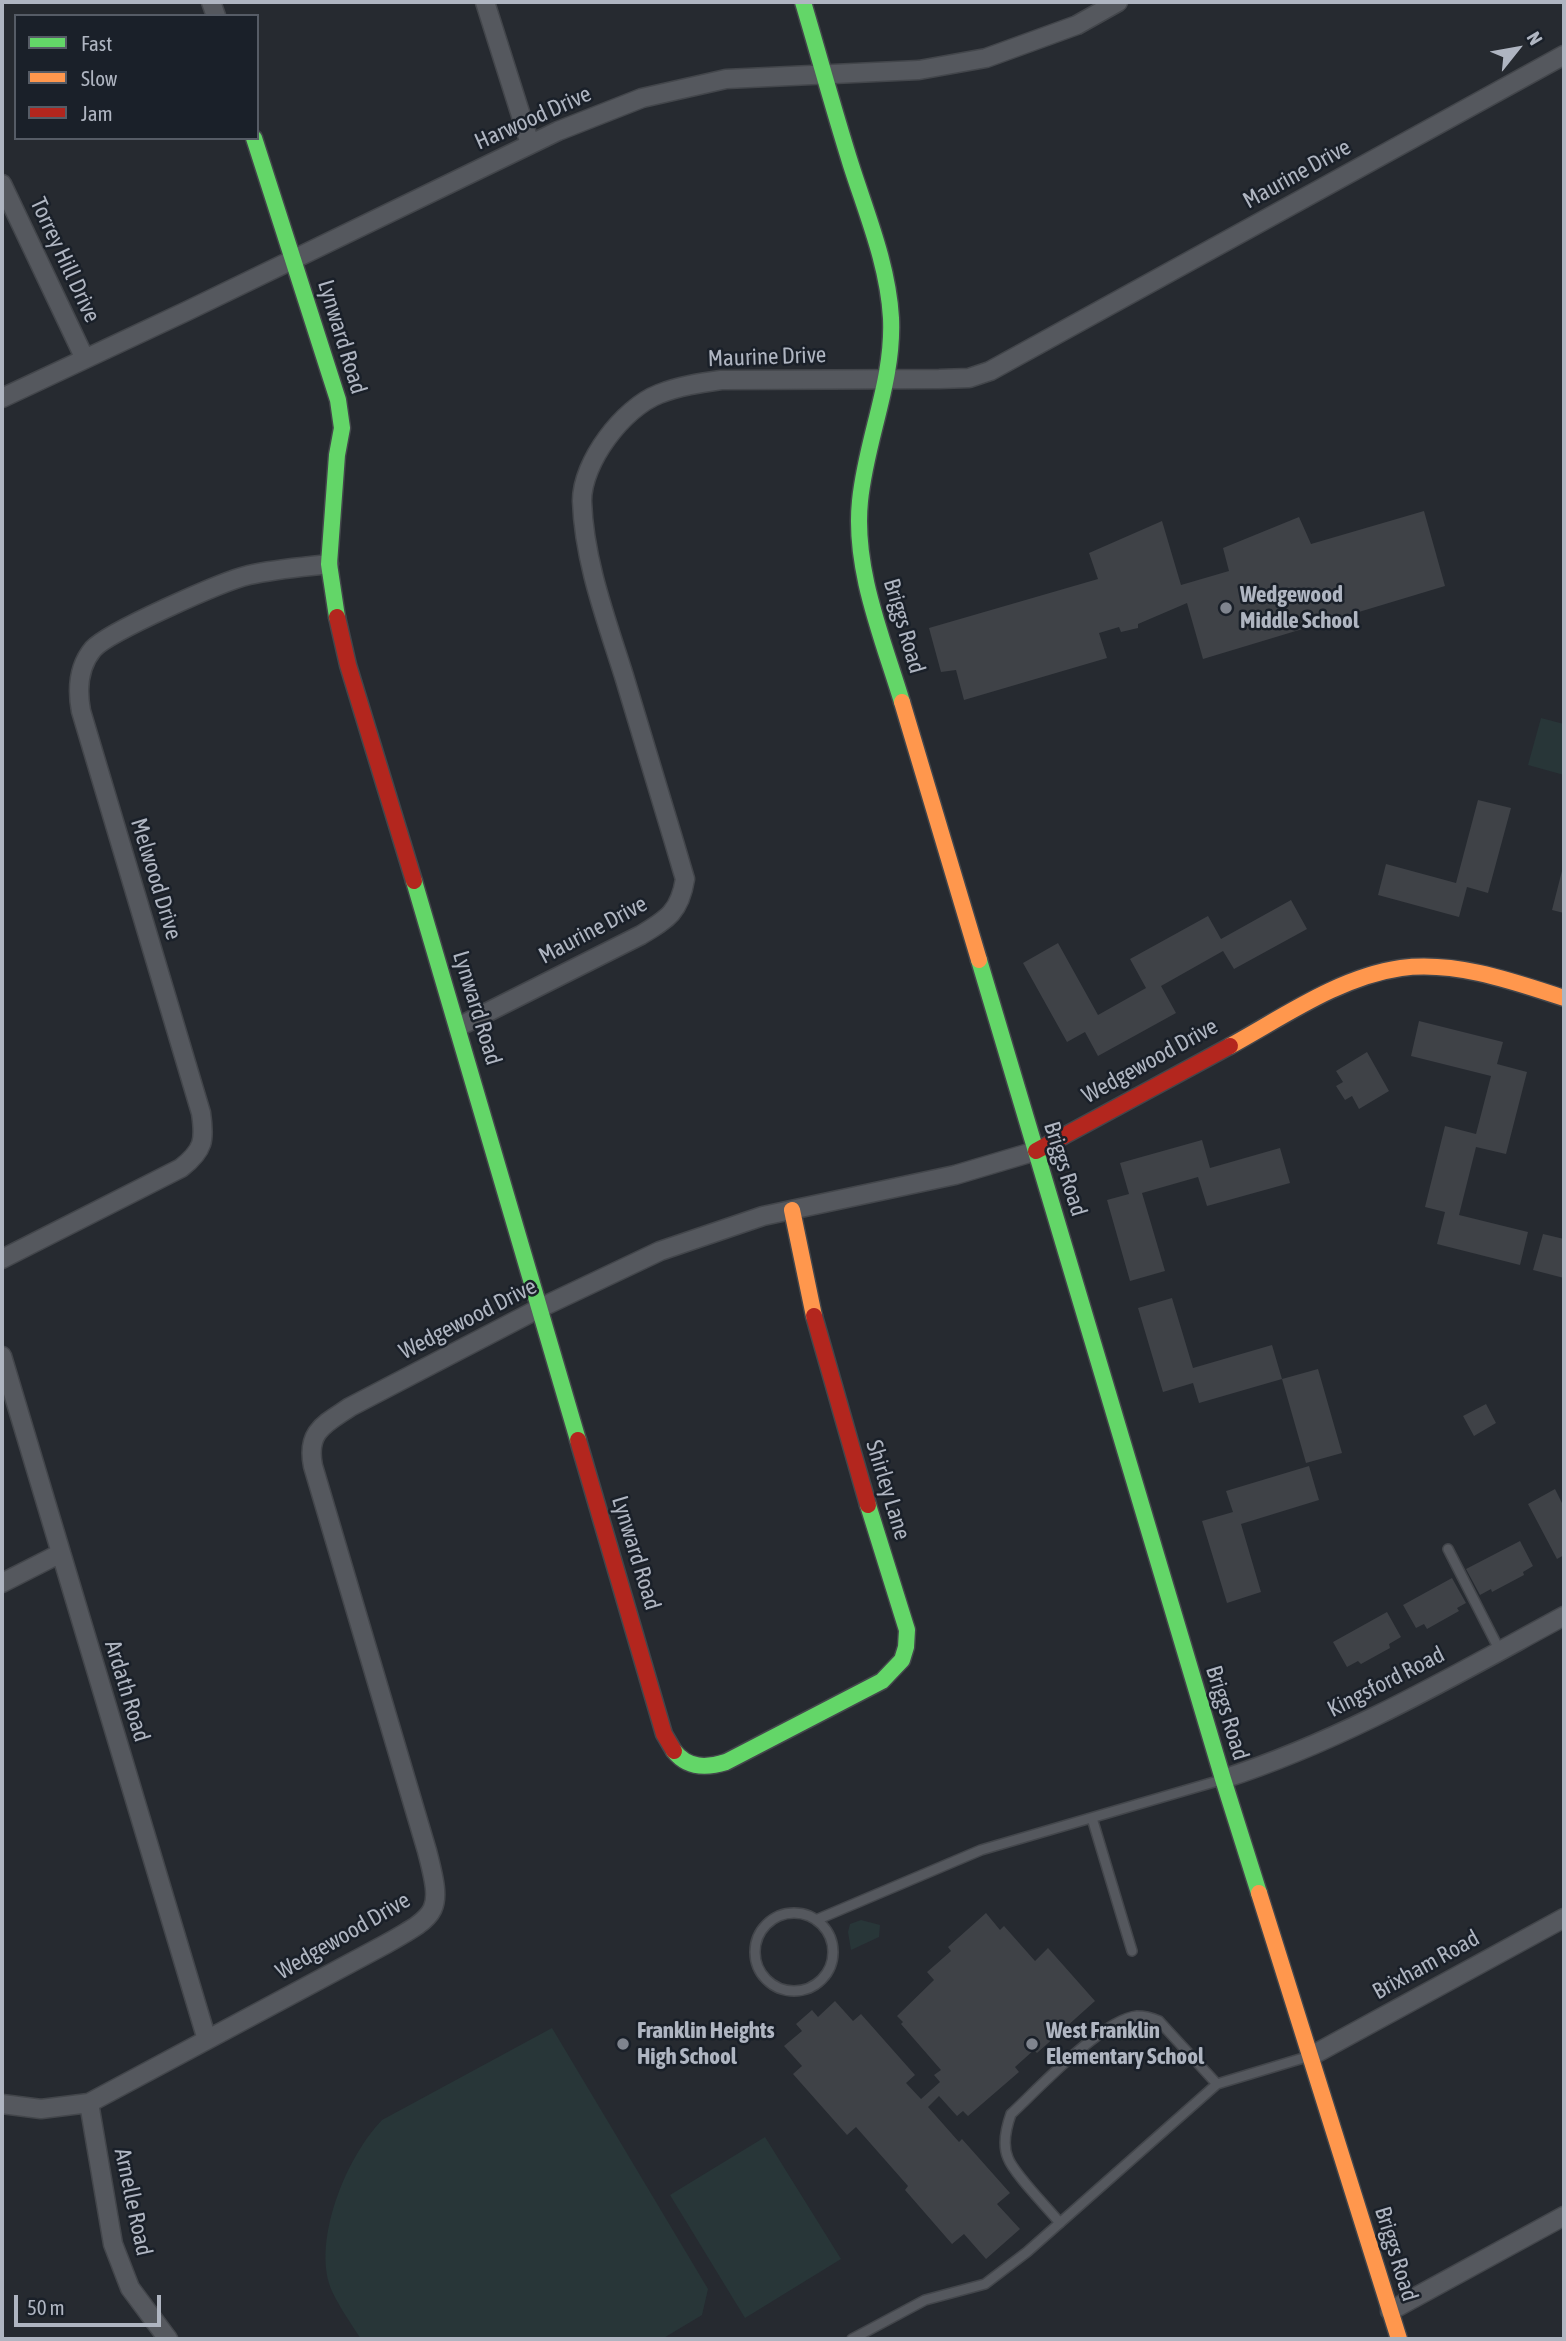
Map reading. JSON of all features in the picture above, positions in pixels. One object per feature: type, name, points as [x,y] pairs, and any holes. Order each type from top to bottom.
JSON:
[{"type":"street","points":[[485,2],[530,144]]},
{"type":"street","name":"Briggs Road","points":[[803,2],[822,74],[888,289],[891,352],[881,406],[864,469],[860,501],[860,533],[871,598],[1223,1779],[1399,2339]]},
{"type":"street","name":"Harwood Drive","points":[[2,398],[530,144],[642,98],[726,79],[919,70],[986,58],[1077,25],[1117,2]]},
{"type":"street","name":"Maurine Drive","points":[[458,1027],[641,935],[664,921],[682,899],[685,879],[590,564],[582,499],[591,465],[607,437],[629,413],[657,394],[689,384],[721,380],[968,378],[990,371],[1564,55]]},
{"type":"street","name":"Lynward Road","points":[[255,140],[338,400],[342,428],[337,455],[329,564],[332,592],[348,665],[458,1027],[597,1508],[669,1745],[685,1763],[708,1768],[724,1764],[798,1725]]},
{"type":"street","name":"Torrey Hill Drive","points":[[2,184],[84,358]]},
{"type":"street","name":"Melwood Drive","points":[[2,1259],[181,1168],[197,1154],[204,1134],[201,1113],[80,710],[79,680],[88,657],[95,647],[118,632],[247,575],[329,564]]},
{"type":"street","name":"Wedgewood Drive","points":[[2,2104],[41,2109],[89,2103],[423,1923],[432,1912],[437,1898],[427,1851],[313,1466],[310,1452],[313,1437],[322,1426],[350,1407],[540,1308],[660,1251],[762,1216],[955,1175],[1036,1151],[1363,976],[1403,968],[1447,968],[1500,977],[1564,998]]},
{"type":"street","name":"Shirley Lane","points":[[792,1210],[808,1298],[907,1630],[902,1662],[896,1670],[881,1681],[798,1725]]},
{"type":"street","name":"Ardath Road","points":[[2,1356],[206,2040]]},
{"type":"street","points":[[2,1583],[61,1553]]},
{"type":"street","name":"Kingsford Road","points":[[1223,1779],[1282,1759],[1396,1707],[1564,1616]]},
{"type":"street","name":"Brixham Road","points":[[1311,2056],[1564,1918]]},
{"type":"street","name":"Arnelle Road","points":[[89,2103],[113,2244],[130,2288],[168,2339]]},
{"type":"street","points":[[1390,2311],[1564,2216]]},
{"type":"lane","points":[[1448,1549],[1500,1651]]},
{"type":"lane","points":[[816,1920],[981,1850],[1223,1779]]},
{"type":"lane","points":[[1093,1818],[1132,1951]]},
{"type":"lane","points":[[792,1912],[805,1914],[816,1920],[831,1940],[833,1953],[824,1976],[803,1990],[790,1991],[767,1980],[759,1970],[755,1944],[768,1922],[779,1915],[792,1912]]},
{"type":"lane","points":[[1060,2223],[1008,2159],[1006,2128],[1011,2114],[1087,2044],[1114,2025],[1135,2016],[1149,2017],[1159,2021],[1217,2084]]},
{"type":"lane","points":[[852,2339],[925,2300],[985,2284],[1027,2252],[1217,2084],[1311,2056]]},
{"type":"shaded area","points":[[1541,718],[1564,724],[1564,775],[1528,765]]},
{"type":"shaded area","points":[[861,1920],[880,1925],[879,1937],[851,1950],[848,1932],[850,1924]]},
{"type":"shaded area","points":[[552,2028],[708,2289],[702,2315],[662,2339],[361,2339],[331,2289],[326,2263],[327,2241],[337,2196],[357,2153],[382,2120]]},
{"type":"shaded area","points":[[765,2137],[841,2259],[745,2318],[670,2195]]},
{"type":"building","points":[[1424,511],[1445,586],[1203,659],[1187,603],[1138,624],[1138,628],[1121,632],[1119,627],[1099,633],[1107,658],[964,700],[956,670],[941,672],[929,628],[1098,579],[1089,553],[1162,521],[1181,585],[1229,571],[1223,548],[1299,517],[1311,544]]},
{"type":"building","points":[[1478,800],[1511,808],[1488,893],[1467,887],[1459,917],[1378,895],[1386,864],[1456,883]]},
{"type":"building","points":[[1564,868],[1564,913],[1552,910]]},
{"type":"building","points":[[1291,900],[1307,929],[1234,969],[1223,951],[1161,986],[1176,1013],[1098,1056],[1085,1032],[1067,1042],[1023,963],[1058,943],[1098,1015],[1146,988],[1130,959],[1208,916],[1221,939]]},
{"type":"building","points":[[1419,1021],[1503,1042],[1497,1064],[1527,1072],[1506,1154],[1476,1147],[1459,1215],[1528,1232],[1520,1265],[1437,1244],[1445,1212],[1425,1207],[1445,1126],[1476,1134],[1491,1076],[1411,1056]]},
{"type":"building","points":[[1367,1052],[1389,1091],[1359,1109],[1352,1096],[1345,1100],[1336,1086],[1343,1082],[1336,1071]]},
{"type":"building","points":[[1202,1140],[1210,1168],[1280,1148],[1290,1183],[1207,1206],[1198,1177],[1142,1193],[1165,1271],[1130,1281],[1107,1200],[1129,1194],[1120,1163]]},
{"type":"building","points":[[1543,1234],[1564,1239],[1564,1278],[1533,1270]]},
{"type":"building","points":[[1172,1298],[1193,1368],[1272,1345],[1282,1379],[1199,1403],[1193,1383],[1163,1392],[1138,1308]]},
{"type":"building","points":[[1318,1369],[1342,1453],[1306,1463],[1282,1379]]},
{"type":"building","points":[[1486,1404],[1496,1423],[1474,1436],[1463,1416]]},
{"type":"building","points":[[1309,1466],[1319,1500],[1241,1524],[1261,1592],[1227,1603],[1202,1521],[1233,1512],[1226,1491]]},
{"type":"building","points":[[1555,1489],[1564,1507],[1564,1555],[1557,1559],[1528,1504]]},
{"type":"building","points":[[1520,1541],[1533,1566],[1523,1572],[1524,1575],[1492,1592],[1491,1589],[1480,1595],[1466,1569]]},
{"type":"building","points":[[1452,1578],[1466,1603],[1457,1608],[1459,1611],[1427,1629],[1424,1624],[1416,1628],[1403,1605]]},
{"type":"building","points":[[1387,1612],[1401,1637],[1389,1644],[1390,1648],[1361,1664],[1358,1661],[1347,1667],[1333,1642]]},
{"type":"building","points":[[986,1913],[1000,1930],[1004,1926],[1035,1961],[1048,1948],[1095,2001],[1037,2053],[1034,2050],[1015,2067],[1019,2072],[968,2116],[963,2111],[957,2116],[939,2096],[928,2107],[959,2142],[962,2139],[1010,2193],[997,2204],[1020,2229],[986,2259],[964,2234],[952,2244],[905,2190],[908,2186],[856,2127],[847,2135],[793,2074],[802,2066],[784,2046],[802,2031],[796,2024],[812,2010],[818,2017],[835,2001],[853,2021],[861,2014],[915,2075],[906,2083],[921,2099],[940,2082],[934,2075],[941,2070],[897,2016],[934,1980],[927,1972],[951,1951],[948,1947]]},
{"type":"traffic: fast","points":[[803,2],[876,240],[889,298],[891,341],[888,364],[863,478],[859,527],[871,603],[902,702]]},
{"type":"traffic: fast","points":[[255,140],[338,400],[342,428],[337,455],[329,564],[337,617]]},
{"type":"traffic: fast","points":[[414,881],[578,1440]]},
{"type":"traffic: fast","points":[[979,960],[1259,1893]]},
{"type":"traffic: fast","points":[[674,1751],[685,1761],[698,1766],[726,1762],[882,1681],[902,1660],[907,1630],[868,1505]]},
{"type":"traffic: slow","points":[[902,702],[979,960]]},
{"type":"traffic: slow","points":[[1230,1046],[1334,989],[1378,973],[1401,968],[1442,967],[1463,970],[1504,979],[1564,998]]},
{"type":"traffic: slow","points":[[792,1210],[814,1316]]},
{"type":"traffic: slow","points":[[1259,1893],[1399,2339]]},
{"type":"traffic: jam","points":[[337,617],[348,665],[414,881]]},
{"type":"traffic: jam","points":[[1036,1151],[1230,1046]]},
{"type":"traffic: jam","points":[[814,1316],[868,1505]]},
{"type":"traffic: jam","points":[[578,1440],[664,1734],[674,1751]]},
{"type":"place","name":"Wedgewood Middle School","points":[[1226,608]]},
{"type":"place","name":"Franklin Heights High School","points":[[623,2044]]},
{"type":"place","name":"West Franklin Elementary School","points":[[1032,2044]]}]
